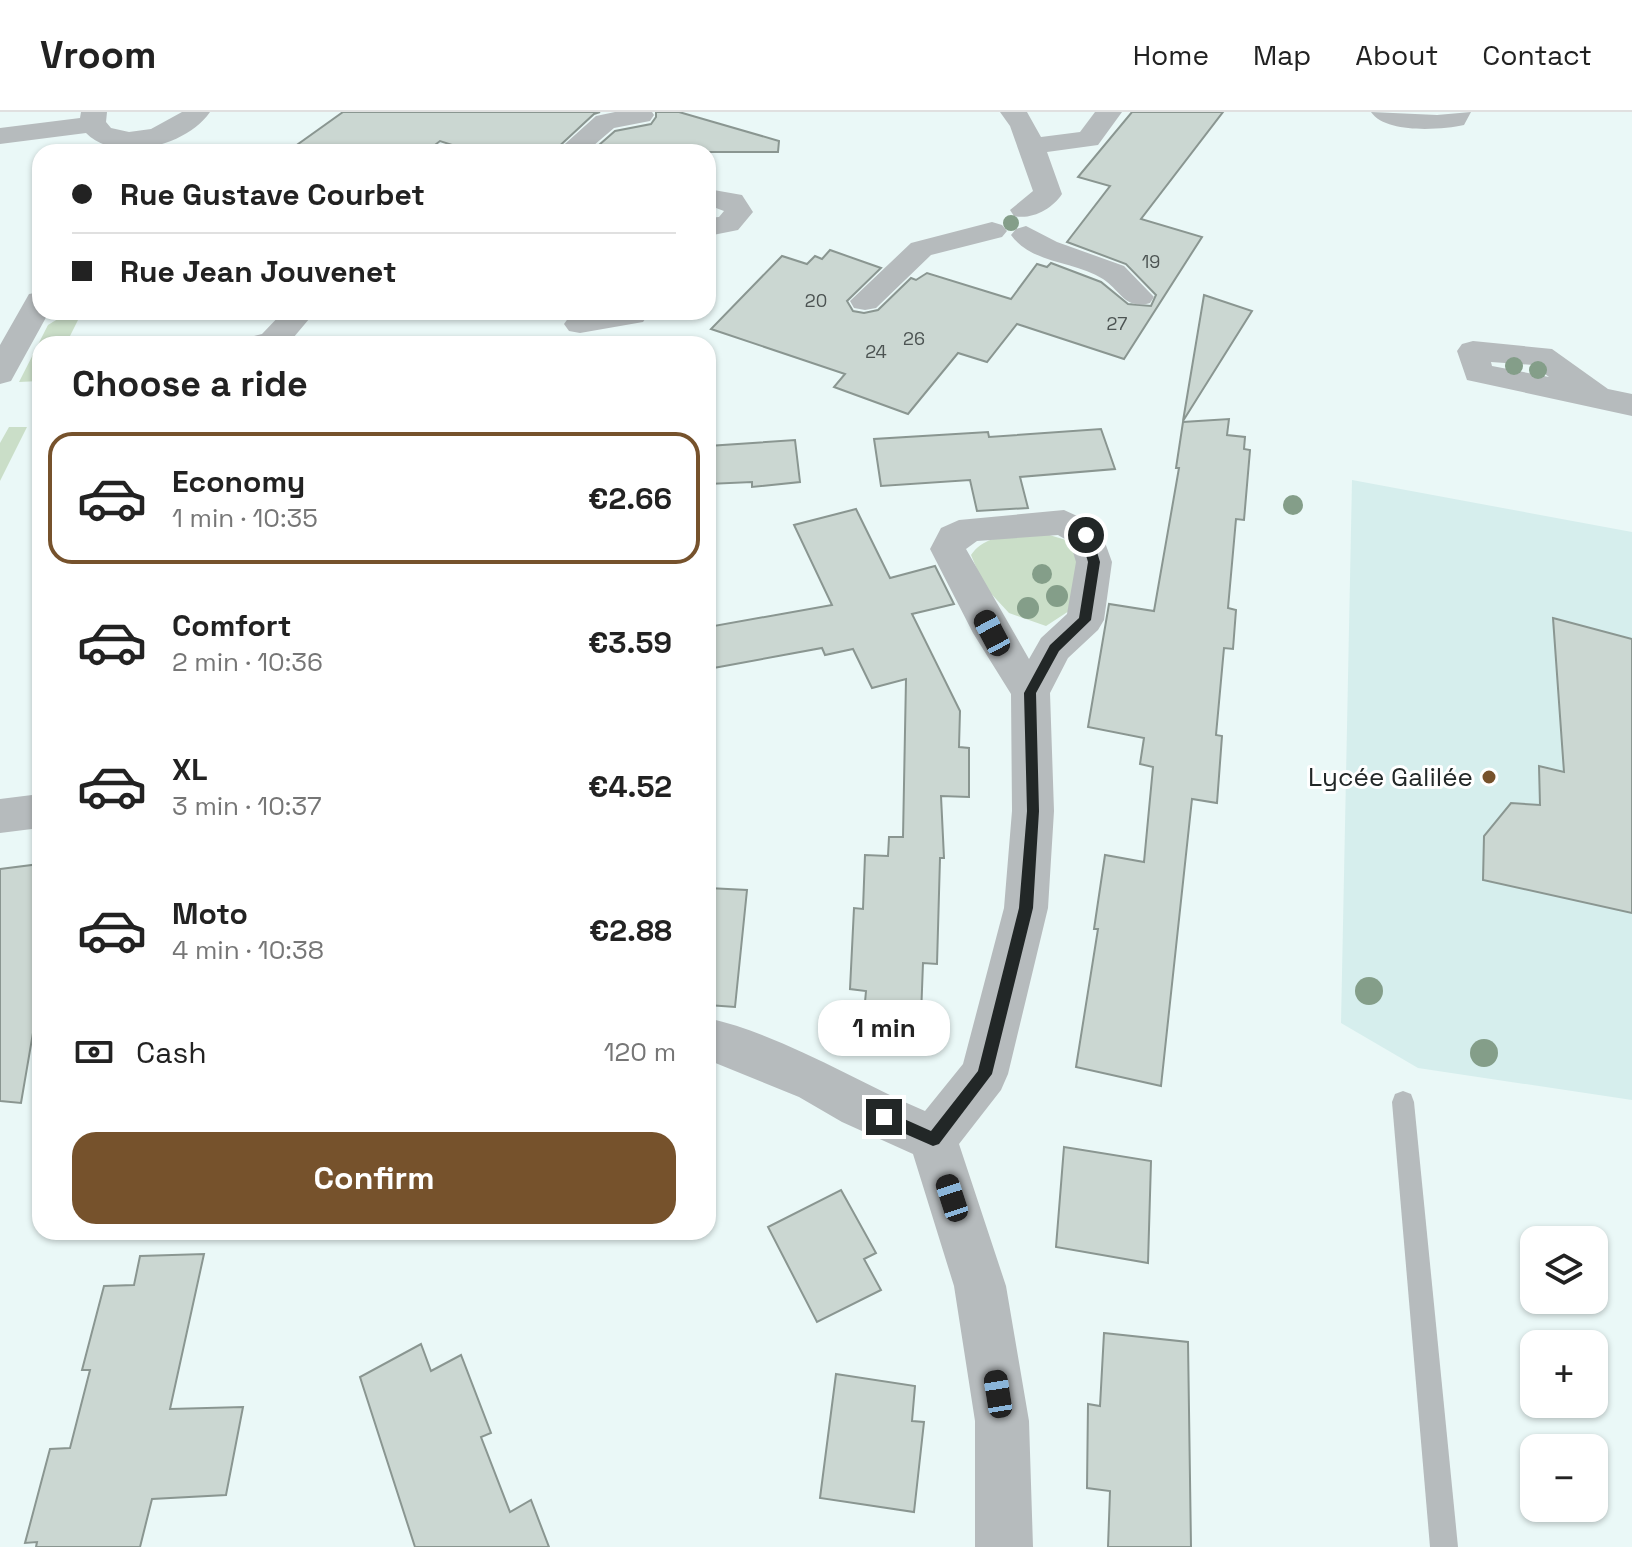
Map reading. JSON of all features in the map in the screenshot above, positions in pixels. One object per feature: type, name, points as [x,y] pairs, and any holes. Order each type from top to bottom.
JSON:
[{"type":"street","points":[[130,144],[171,131],[197,112]]},
{"type":"street","points":[[1013,112],[1023,125],[1048,194],[1025,222]]},
{"type":"street","points":[[1031,146],[1088,139],[1109,112]]},
{"type":"street","points":[[1384,112],[1389,116],[1437,123],[1455,119],[1458,112]]},
{"type":"street","points":[[579,144],[605,122],[641,115]]},
{"type":"street","points":[[0,136],[93,118],[108,136],[121,144]]},
{"type":"street","points":[[716,198],[727,199],[739,208],[733,221],[716,228]]},
{"type":"street","points":[[865,301],[921,249],[992,231],[985,221],[991,212],[1006,207],[1025,222],[1047,248],[1113,272],[1139,297]]},
{"type":"street","points":[[0,315],[32,309]]},
{"type":"street","points":[[0,374],[32,315]]},
{"type":"street","points":[[278,336],[293,320]]},
{"type":"street","points":[[580,324],[603,320]]},
{"type":"street","points":[[1599,399],[1632,405]]},
{"type":"street","points":[[933,1139],[984,1074],[1026,908],[1033,811],[1030,693],[1054,648],[1085,620],[1094,562],[1086,535],[1064,522],[972,529],[954,537],[948,549],[992,633],[1030,693]]},
{"type":"street","points":[[0,816],[32,812]]},
{"type":"street","points":[[716,1041],[816,1081],[859,1106],[933,1139],[980,1286],[1002,1421],[1004,1547]]},
{"type":"lane","points":[[1403,1102],[1444,1547]]},
{"type":"shaded area","name":"Lycée Galilée","points":[[1352,480],[1632,532],[1632,1100],[1418,1068],[1341,1023]]},
{"type":"green space","points":[[56,320],[78,320],[70,336],[42,336],[48,325]]},
{"type":"green space","points":[[32,356],[32,381],[19,382]]},
{"type":"green space","points":[[9,427],[27,427],[0,481],[0,443]]},
{"type":"green space","points":[[1046,534],[1066,540],[1081,556],[1069,611],[1046,626],[1009,613],[984,586],[971,555],[978,547],[995,538]]},
{"type":"building","points":[[343,112],[600,112],[562,144],[449,144],[440,141],[436,144],[298,144]]},
{"type":"building","points":[[656,112],[679,112],[779,141],[778,152],[716,152],[716,144],[600,144],[615,131],[651,124]]},
{"type":"building","points":[[1132,112],[1223,112],[1141,219],[1202,237],[1124,359],[1017,324],[987,362],[958,353],[908,414],[834,387],[845,374],[711,329],[782,256],[807,264],[815,256],[822,259],[830,250],[881,268],[847,301],[853,311],[864,313],[878,310],[911,278],[916,280],[927,273],[1011,299],[1037,264],[1047,267],[1051,263],[1101,282],[1128,304],[1151,306],[1156,295],[1126,264],[1067,242],[1110,186],[1078,177]]},
{"type":"building","points":[[1204,295],[1252,311],[1183,421]]},
{"type":"building","points":[[1229,419],[1227,435],[1245,437],[1244,449],[1250,450],[1244,520],[1236,519],[1228,608],[1236,610],[1233,649],[1224,648],[1216,735],[1222,736],[1217,803],[1192,799],[1161,1086],[1076,1067],[1098,929],[1094,929],[1105,855],[1144,862],[1153,767],[1140,764],[1144,738],[1088,727],[1109,604],[1154,611],[1179,468],[1176,468],[1183,422]]},
{"type":"building","points":[[1101,429],[1115,469],[1020,477],[1028,508],[977,511],[970,480],[881,486],[874,439],[988,432],[989,437]]},
{"type":"building","points":[[795,440],[800,482],[752,487],[752,482],[716,484],[716,445]]},
{"type":"building","points":[[856,509],[890,578],[935,566],[954,604],[912,614],[960,711],[959,747],[969,748],[969,797],[941,796],[944,858],[940,858],[937,964],[923,963],[921,1016],[864,1013],[866,991],[850,989],[854,908],[863,909],[865,855],[888,856],[889,837],[903,837],[906,679],[872,688],[853,649],[825,655],[822,648],[716,668],[716,626],[832,605],[794,525]]},
{"type":"building","points":[[1553,618],[1632,639],[1632,913],[1483,880],[1484,836],[1511,803],[1540,805],[1539,766],[1564,772]]},
{"type":"building","points":[[32,865],[32,1039],[21,1103],[0,1101],[0,869]]},
{"type":"building","points":[[716,888],[747,890],[735,1007],[716,1006]]},
{"type":"building","points":[[1064,1147],[1151,1161],[1148,1263],[1056,1247]]},
{"type":"building","points":[[841,1190],[876,1253],[864,1259],[881,1290],[817,1322],[768,1227]]},
{"type":"building","points":[[204,1254],[170,1409],[243,1407],[226,1495],[152,1499],[140,1547],[36,1547],[37,1542],[25,1543],[50,1449],[70,1448],[90,1370],[82,1370],[104,1286],[134,1285],[140,1256]]},
{"type":"building","points":[[1104,1333],[1188,1342],[1191,1547],[1108,1547],[1110,1491],[1087,1488],[1088,1404],[1100,1406]]},
{"type":"building","points":[[421,1344],[431,1371],[461,1355],[491,1433],[481,1437],[510,1512],[531,1500],[549,1547],[415,1547],[360,1377]]},
{"type":"building","points":[[836,1374],[915,1386],[912,1421],[924,1422],[914,1512],[820,1498]]},
{"type":"place","name":"Lycée Galilée","points":[[1489,777]]},
{"type":"route","points":[[884,1117],[933,1139],[984,1074],[1026,908],[1033,811],[1030,693],[1054,648],[1085,620],[1094,562],[1086,535]]}]
